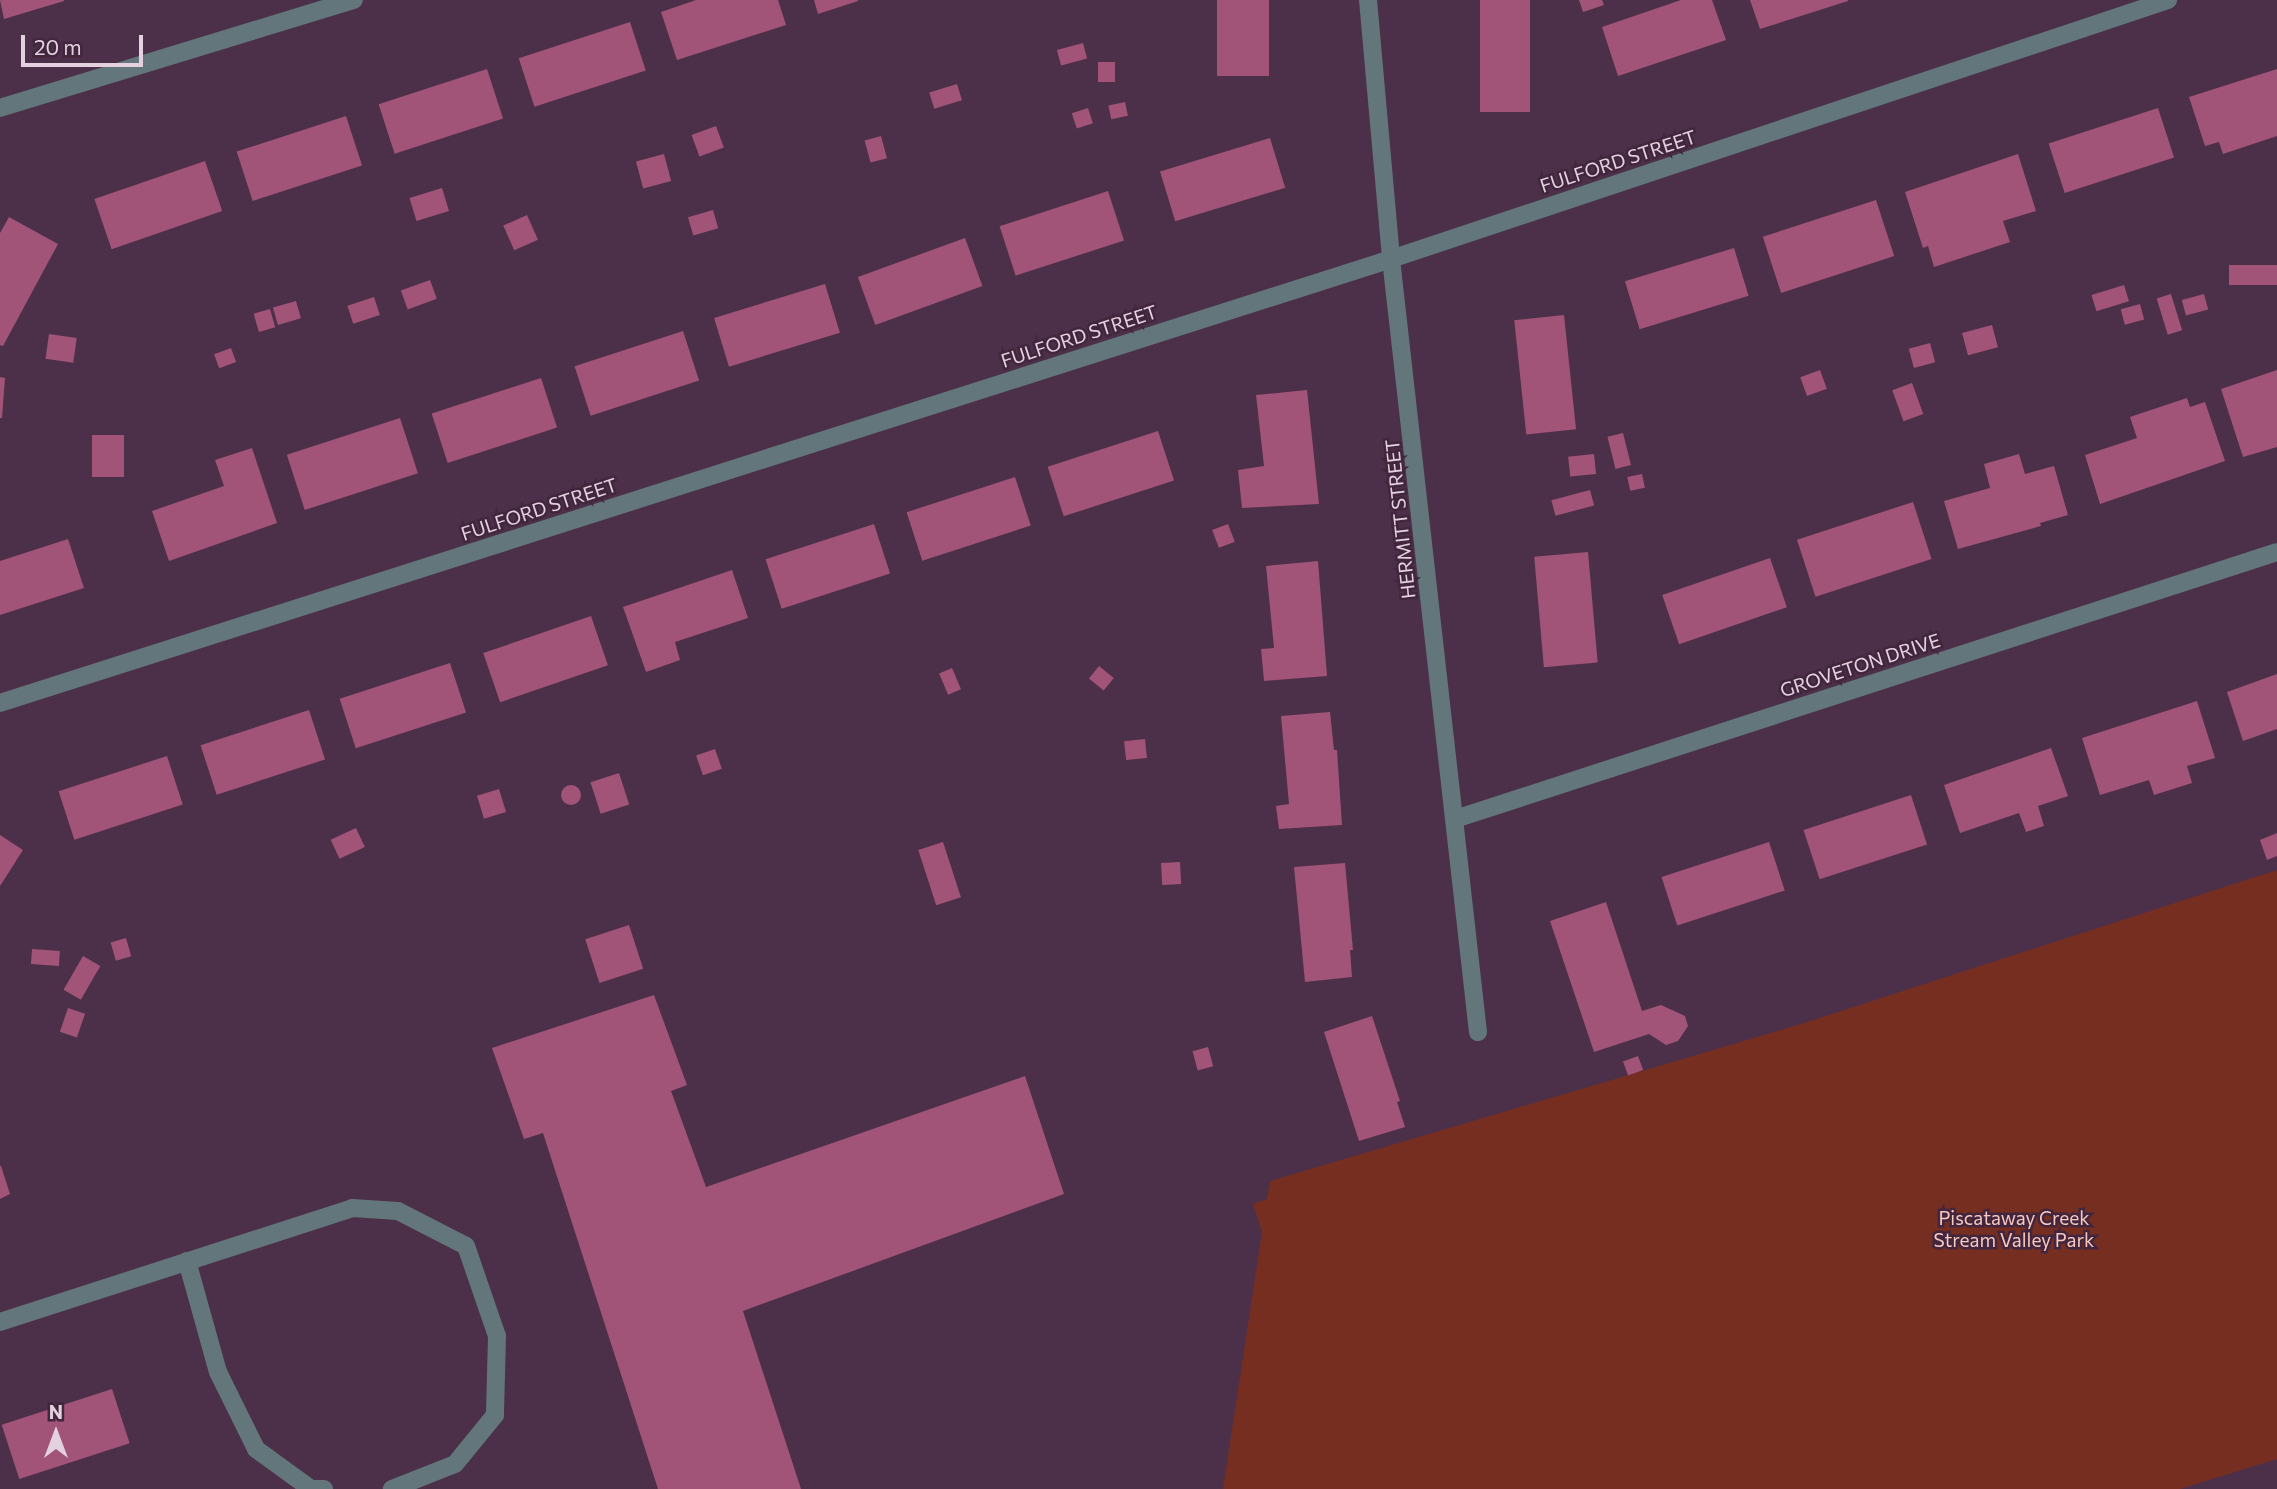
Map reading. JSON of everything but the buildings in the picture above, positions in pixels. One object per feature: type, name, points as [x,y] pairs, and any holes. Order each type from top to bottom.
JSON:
[{"type":"street","points":[[0,108],[354,0]]},
{"type":"street","name":"HERMITT STREET","points":[[1367,0],[1391,259],[1478,1032]]},
{"type":"street","name":"FULFORD STREET","points":[[0,703],[1391,259],[2168,0]]},
{"type":"street","name":"GROVETON DRIVE","points":[[1455,818],[2277,552]]},
{"type":"street","points":[[0,1322],[352,1209],[398,1211],[466,1246],[497,1336],[495,1415],[455,1464],[392,1489]]},
{"type":"street","points":[[187,1261],[218,1372],[256,1449],[311,1489],[324,1489]]},
{"type":"green space","name":"Piscataway Creek Stream Valley Park","points":[[2277,870],[2277,1459],[2180,1489],[1223,1489],[1262,1232],[1253,1204],[1267,1199],[1270,1181],[1801,1024]]}]
